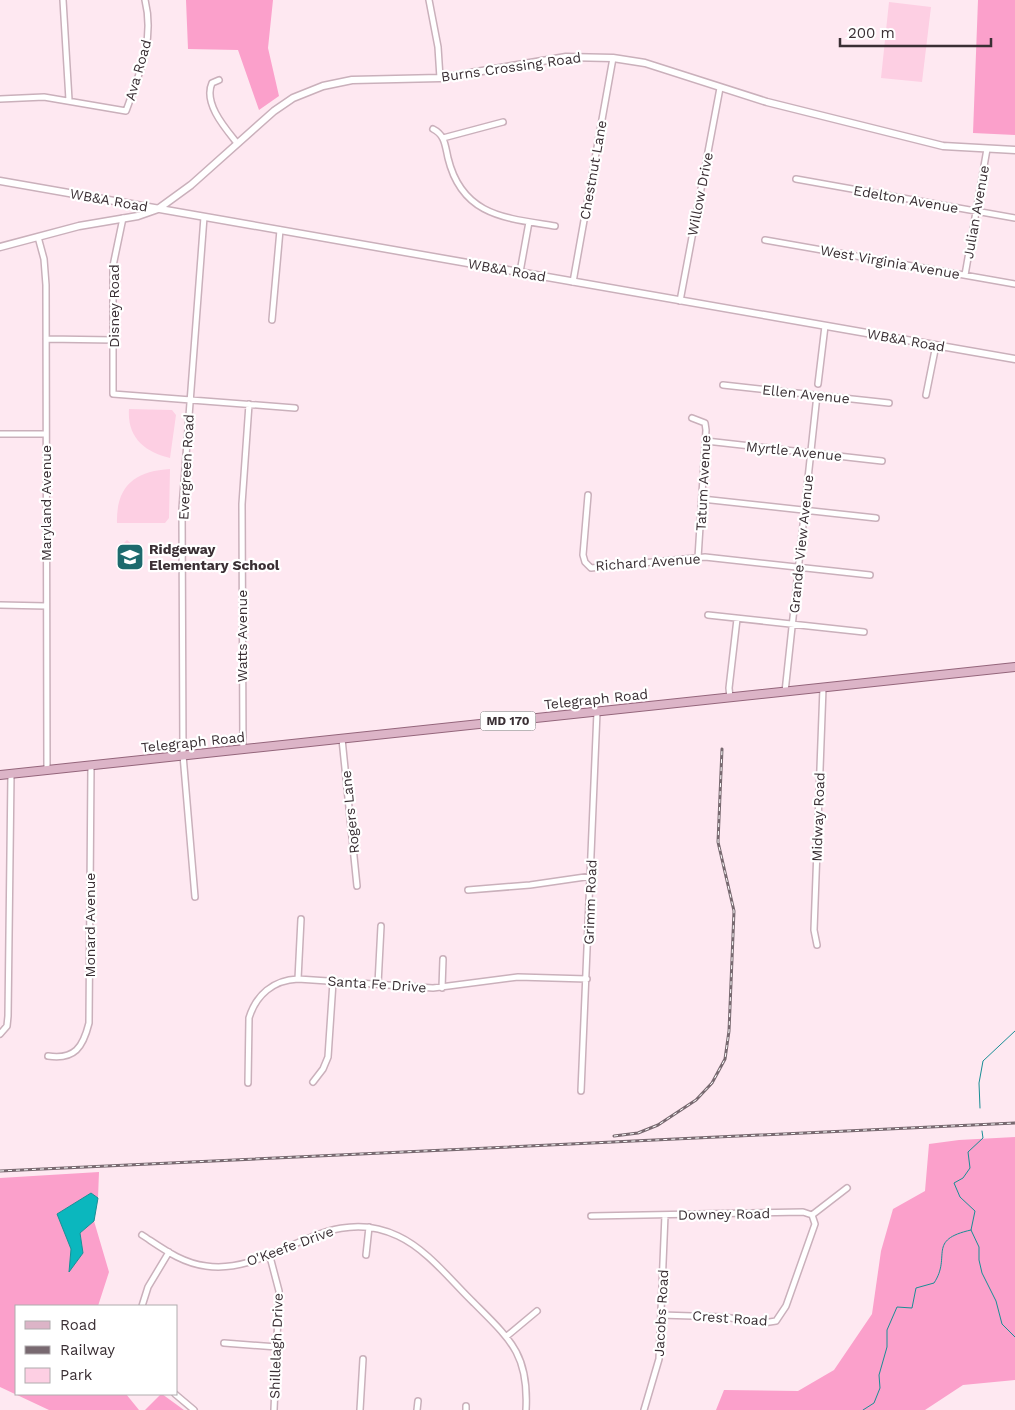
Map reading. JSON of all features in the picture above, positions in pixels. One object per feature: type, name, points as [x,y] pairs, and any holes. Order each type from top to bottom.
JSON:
[{"type":"main road","name":"Telegraph Road","points":[[0,775],[1015,667]]},
{"type":"street","points":[[0,99],[44,97],[69,100],[63,0]]},
{"type":"street","name":"Ava Road","points":[[69,100],[126,111],[147,48],[149,21],[146,0]]},
{"type":"street","points":[[429,0],[438,47],[440,78]]},
{"type":"street","name":"Burns Crossing Road","points":[[158,209],[191,185],[283,104],[323,86],[363,80],[440,78],[551,59],[613,58],[645,63],[720,88],[936,144],[1015,150]]},
{"type":"street","name":"Chestnut Lane","points":[[573,282],[613,58]]},
{"type":"street","points":[[219,80],[212,83],[210,95],[219,120],[237,143]]},
{"type":"street","name":"Willow Drive","points":[[680,301],[720,88]]},
{"type":"street","points":[[443,138],[503,122]]},
{"type":"street","points":[[433,129],[441,133],[450,164],[459,186],[467,198],[481,209],[496,216],[555,226]]},
{"type":"street","name":"Julian Avenue","points":[[965,275],[986,149]]},
{"type":"street","name":"Edelton Avenue","points":[[796,179],[1015,218]]},
{"type":"street","name":"WB&A Road","points":[[0,181],[1015,359]]},
{"type":"street","points":[[0,242],[0,247],[158,209]]},
{"type":"street","name":"Evergreen Road","points":[[195,896],[184,756],[182,509],[204,217]]},
{"type":"street","name":"Disney Road","points":[[123,218],[114,256],[113,394],[189,400]]},
{"type":"street","points":[[520,272],[529,222]]},
{"type":"street","points":[[272,320],[280,230]]},
{"type":"street","name":"Maryland Avenue","points":[[38,237],[45,270],[47,770]]},
{"type":"street","name":"West Virginia Avenue","points":[[765,240],[1015,284]]},
{"type":"street","points":[[818,384],[825,326]]},
{"type":"street","points":[[46,339],[114,340]]},
{"type":"street","points":[[926,395],[936,345]]},
{"type":"street","name":"Ellen Avenue","points":[[724,385],[889,403]]},
{"type":"street","name":"Grande View Avenue","points":[[785,692],[817,395]]},
{"type":"street","points":[[189,400],[295,408]]},
{"type":"street","name":"Watts Avenue","points":[[243,749],[242,504],[249,404]]},
{"type":"street","name":"Tatum Avenue","points":[[692,418],[706,424],[698,558]]},
{"type":"street","points":[[0,434],[46,434]]},
{"type":"street","name":"Myrtle Avenue","points":[[706,441],[882,461]]},
{"type":"street","name":"Richard Avenue","points":[[588,495],[583,551],[585,562],[589,567],[598,569],[698,558],[870,575]]},
{"type":"street","points":[[702,499],[876,518]]},
{"type":"street","points":[[0,606],[46,606]]},
{"type":"street","points":[[708,615],[864,632]]},
{"type":"street","points":[[730,698],[729,688],[737,619]]},
{"type":"street","name":"Midway Road","points":[[817,945],[814,930],[823,688]]},
{"type":"street","name":"Grimm Road","points":[[581,1091],[592,876],[597,712]]},
{"type":"street","name":"Rogers Lane","points":[[342,738],[357,886]]},
{"type":"street","name":"Monard Avenue","points":[[48,1056],[61,1058],[72,1054],[84,1041],[89,1023],[91,765]]},
{"type":"street","points":[[0,1034],[7,1026],[8,1016],[11,774]]},
{"type":"street","points":[[468,890],[530,885],[592,876]]},
{"type":"street","points":[[298,979],[301,919]]},
{"type":"street","points":[[378,984],[381,926]]},
{"type":"street","points":[[442,988],[443,959]]},
{"type":"street","name":"Santa Fe Drive","points":[[248,1083],[249,1018],[257,1000],[272,985],[298,979],[442,988],[518,976],[587,979]]},
{"type":"street","points":[[313,1082],[323,1069],[328,1057],[333,982]]},
{"type":"street","points":[[812,1215],[847,1188]]},
{"type":"street","name":"Downey Road","points":[[591,1216],[803,1212],[812,1215]]},
{"type":"street","name":"Jacobs Road","points":[[644,1410],[658,1366],[665,1215]]},
{"type":"street","name":"Crest Road","points":[[661,1315],[724,1317],[763,1323],[776,1321],[786,1306],[811,1233],[814,1224],[812,1215]]},
{"type":"street","name":"O'Keefe Drive","points":[[142,1234],[169,1252],[192,1263],[213,1267],[236,1265],[332,1230],[349,1226],[369,1227],[390,1232],[414,1246],[507,1336],[524,1369],[526,1410]]},
{"type":"street","points":[[366,1255],[369,1227]]},
{"type":"street","points":[[142,1305],[148,1287],[169,1252]]},
{"type":"street","name":"Shillelagh Drive","points":[[269,1254],[280,1291],[274,1410]]},
{"type":"street","points":[[507,1336],[537,1311]]},
{"type":"street","points":[[224,1343],[277,1347]]},
{"type":"street","points":[[360,1410],[363,1359]]},
{"type":"street","points":[[176,1395],[194,1410]]},
{"type":"street","points":[[417,1410],[418,1401]]},
{"type":"green space","points":[[889,2],[931,7],[922,82],[881,78]]},
{"type":"green space","points":[[129,409],[172,410],[176,415],[170,458],[153,452],[139,442],[131,428]]},
{"type":"green space","points":[[170,469],[169,518],[165,523],[117,523],[120,499],[130,483],[147,473]]},
{"type":"green space","points":[[127,540],[142,553],[130,563],[118,549]]},
{"type":"shaded area","points":[[186,0],[273,0],[268,48],[279,96],[259,110],[238,50],[188,49]]},
{"type":"shaded area","points":[[978,0],[1015,0],[1015,135],[973,133]]},
{"type":"shaded area","points":[[1015,1137],[1015,1380],[963,1385],[925,1410],[716,1410],[724,1390],[798,1391],[834,1370],[872,1314],[881,1251],[893,1209],[925,1191],[929,1144],[959,1140]]},
{"type":"shaded area","points":[[99,1172],[98,1198],[91,1193],[57,1214],[71,1249],[69,1271],[83,1253],[80,1233],[94,1221],[109,1272],[98,1305],[15,1305],[15,1394],[0,1387],[0,1178]]},
{"type":"shaded area","points":[[17,1395],[127,1395],[139,1410],[49,1410]]},
{"type":"shaded area","points":[[160,1395],[163,1395],[184,1410],[145,1410]]},
{"type":"water","points":[[91,1193],[98,1198],[94,1221],[80,1233],[83,1253],[69,1272],[71,1249],[57,1214]]},
{"type":"waterway","points":[[980,1108],[979,1083],[983,1061],[1015,1031]]},
{"type":"waterway","points":[[982,1131],[983,1138],[968,1152],[970,1168],[963,1178],[954,1183],[960,1197],[975,1211],[971,1230],[979,1247],[982,1273],[996,1301],[1002,1324],[1015,1337]]},
{"type":"waterway","points":[[863,1410],[874,1403],[880,1388],[879,1375],[887,1347],[887,1330],[897,1307],[912,1308],[916,1288],[934,1283],[939,1273],[944,1244],[957,1234],[971,1230]]},
{"type":"railway","points":[[614,1136],[638,1133],[658,1125],[696,1100],[712,1083],[725,1059],[729,1031],[734,911],[718,842],[722,749]]},
{"type":"railway","points":[[0,1171],[1015,1123]]},
{"type":"place","name":"Ridgeway Elementary School","points":[[130,557]]}]
